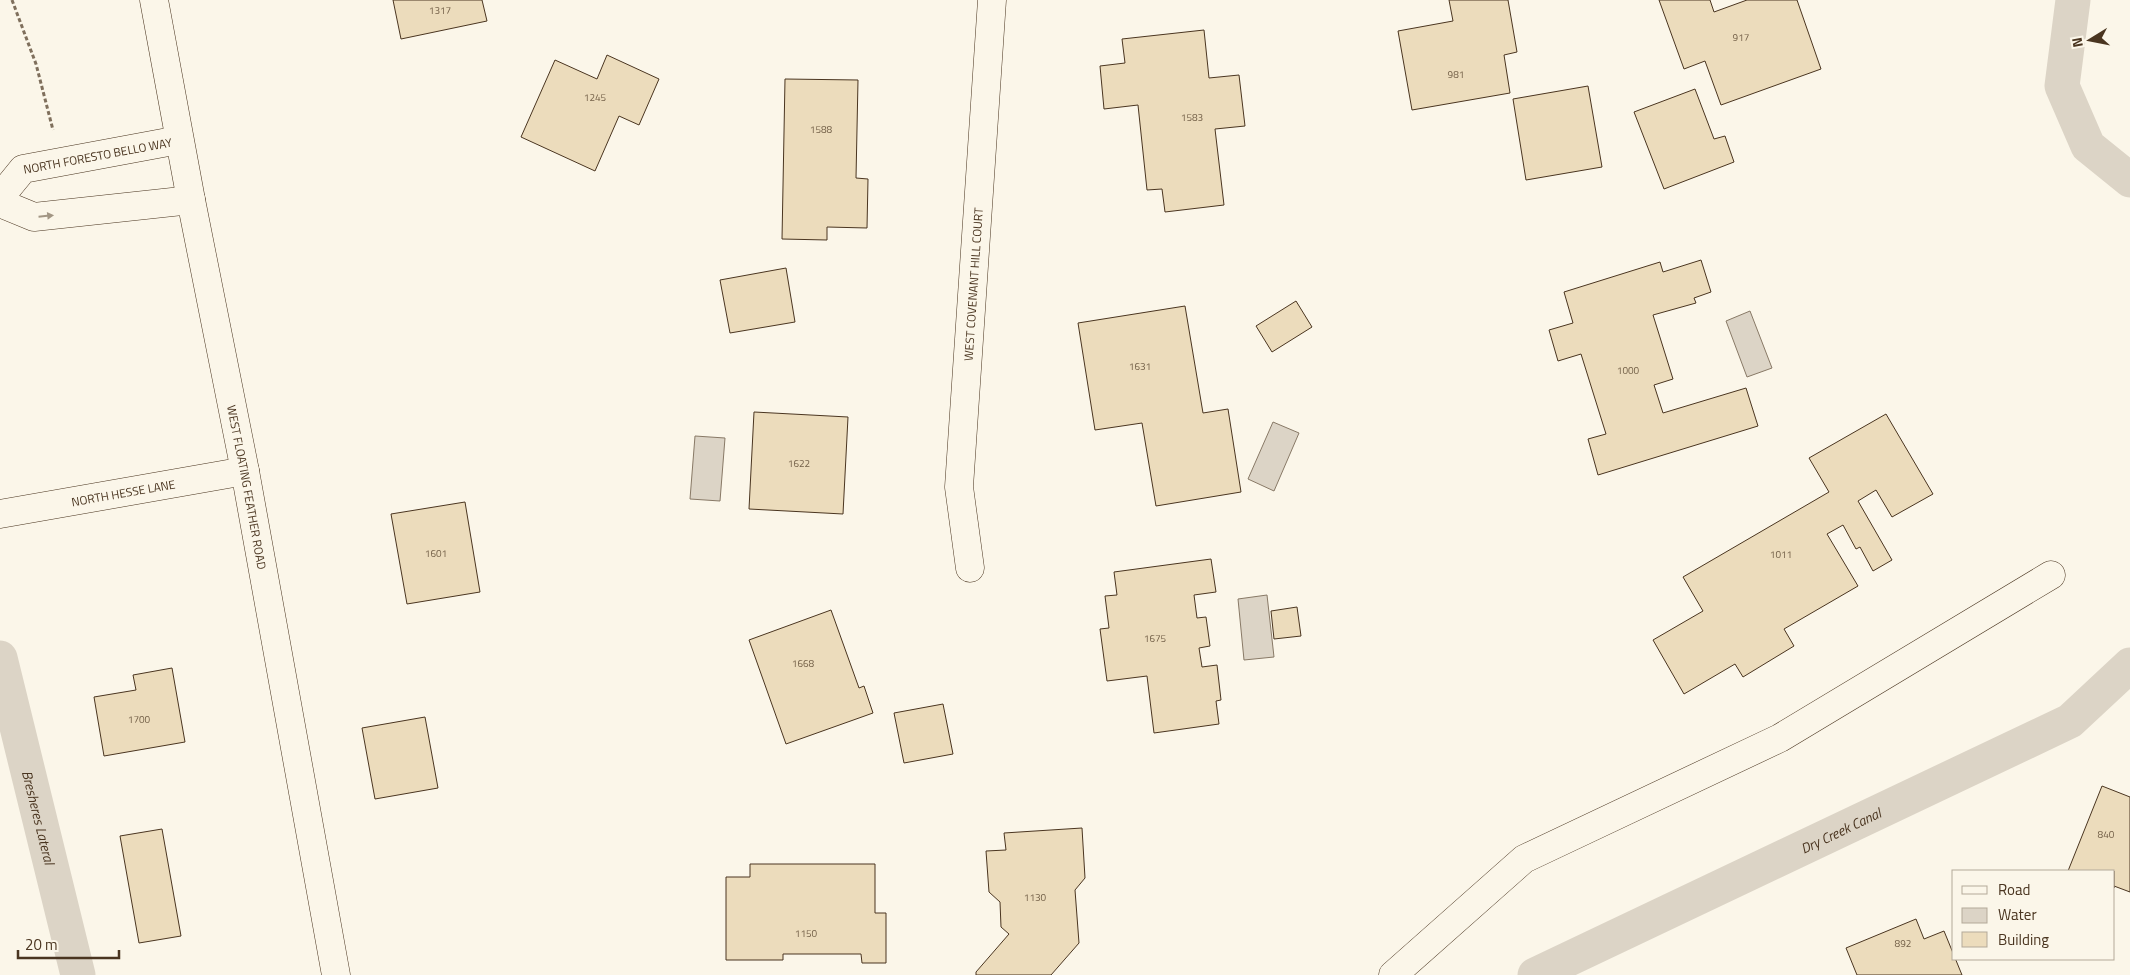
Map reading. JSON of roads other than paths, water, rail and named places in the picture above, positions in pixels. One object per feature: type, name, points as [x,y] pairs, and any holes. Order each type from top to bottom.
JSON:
[{"type":"street","name":"WEST FLOATING FEATHER ROAD","points":[[154,0],[179,140],[245,471],[336,975]]},
{"type":"street","name":"WEST COVENANT HILL COURT","points":[[970,568],[959,486],[992,0]]},
{"type":"street","name":"NORTH FORESTO BELLO WAY","points":[[0,197],[23,169],[179,140]]},
{"type":"street","points":[[0,202],[34,218],[191,200]]},
{"type":"street","name":"NORTH HESSE LANE","points":[[0,514],[245,471]]},
{"type":"street","points":[[1393,975],[1524,859],[1780,738],[2050,575]]},
{"type":"water","points":[[1750,311],[1772,368],[1747,377],[1726,321]]},
{"type":"water","points":[[1273,422],[1299,433],[1274,491],[1248,479]]},
{"type":"water","points":[[695,436],[725,438],[720,501],[690,499]]},
{"type":"water","points":[[1267,595],[1274,657],[1244,660],[1238,599]]},
{"type":"waterway","name":"Dry Creek Canal","points":[[2073,0],[2062,86],[2088,146],[2130,180]]},
{"type":"waterway","name":"Bresheres Lateral","points":[[0,658],[78,975]]},
{"type":"waterway","name":"Dry Creek Canal","points":[[1535,975],[2070,721],[2130,665]]}]
